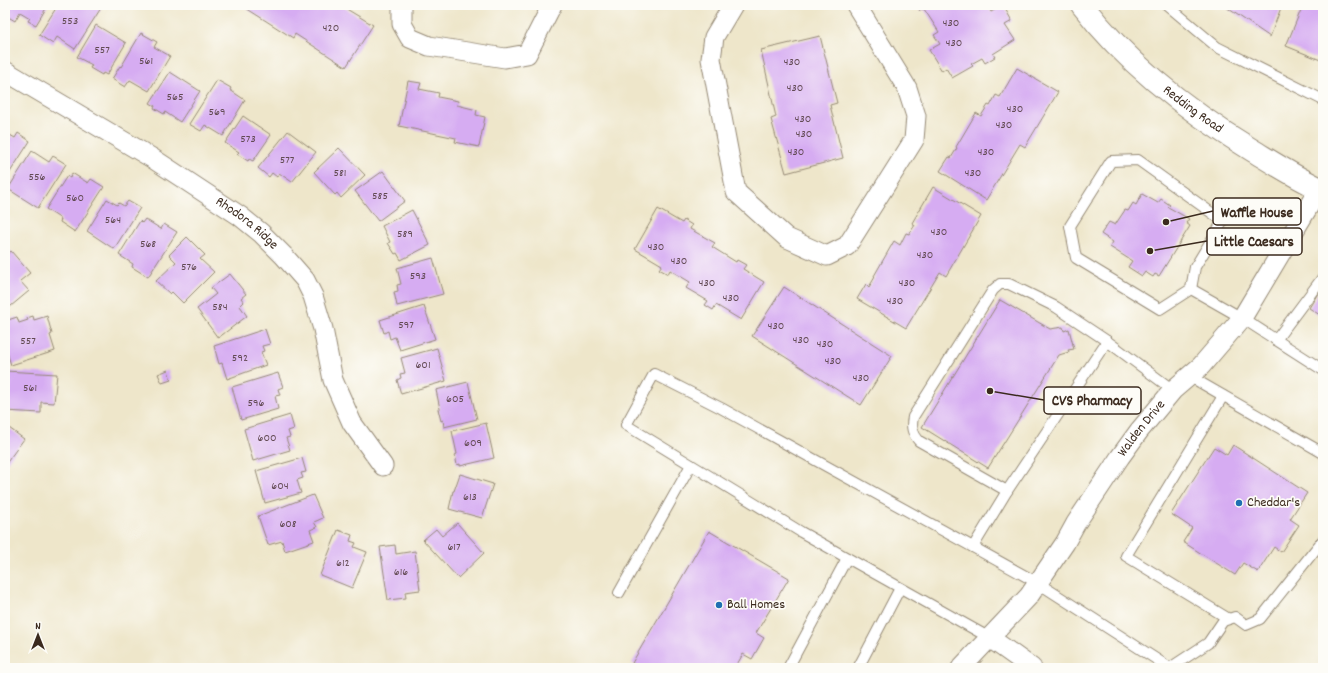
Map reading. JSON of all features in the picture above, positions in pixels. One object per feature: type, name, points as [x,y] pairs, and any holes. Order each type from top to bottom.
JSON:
[{"type":"street","points":[[402,5],[402,24],[410,38],[429,46],[505,58],[527,54],[552,5]]},
{"type":"street","points":[[733,5],[714,37],[711,59],[736,192],[787,238],[827,256],[848,246],[914,140],[916,116],[907,88],[856,5]]},
{"type":"street","name":"Redding Road","points":[[1082,5],[1117,45],[1149,77],[1184,105],[1214,127],[1277,166],[1321,187]]},
{"type":"street","name":"Rhodora Ridge","points":[[5,71],[152,158],[240,216],[261,233],[284,256],[306,280],[313,296],[324,329],[333,380],[352,424],[383,466]]},
{"type":"street","name":"Walden Drive","points":[[961,668],[1029,596],[1120,457],[1173,390],[1201,366],[1242,318],[1321,187]]},
{"type":"street","points":[[990,638],[1032,668]]},
{"type":"lane","points":[[1167,5],[1217,47],[1323,100]]},
{"type":"lane","points":[[1138,160],[1223,221],[1196,267],[1191,289],[1160,309],[1076,258],[1070,226],[1111,161],[1138,160]]},
{"type":"lane","points":[[1276,340],[1323,277]]},
{"type":"lane","points":[[1007,490],[919,441],[914,434],[911,425],[913,417],[993,290],[1000,284],[1009,284],[1056,307],[1107,341],[1173,390]]},
{"type":"lane","points":[[1191,289],[1242,318],[1323,370]]},
{"type":"lane","points":[[973,547],[1007,490],[1107,341]]},
{"type":"lane","points":[[990,638],[801,532],[626,425],[654,374],[722,408],[1038,583],[1170,668],[1208,643],[1223,621],[1235,617],[1246,625],[1260,619],[1323,540]]},
{"type":"lane","points":[[1189,376],[1323,453]]},
{"type":"lane","points":[[1223,396],[1126,556],[1229,619]]},
{"type":"lane","points":[[619,592],[691,465]]},
{"type":"lane","points":[[788,668],[847,558]]},
{"type":"lane","points":[[858,668],[900,588]]},
{"type":"building","points":[[7,5],[48,5],[36,25],[28,21],[30,18],[20,12],[15,21],[5,15],[5,8]]},
{"type":"building","points":[[58,5],[96,5],[101,8],[75,49],[57,37],[53,44],[39,35]]},
{"type":"building","points":[[241,5],[340,5],[373,25],[346,67],[295,34],[293,38]]},
{"type":"building","points":[[916,5],[987,5],[991,12],[1003,5],[1012,21],[1005,25],[1015,40],[993,54],[995,57],[985,63],[982,58],[971,64],[973,66],[952,78],[946,68],[942,71],[929,50],[940,44],[934,35],[939,32],[924,9],[920,11]]},
{"type":"building","points":[[1223,5],[1282,5],[1270,37]]},
{"type":"building","points":[[1303,5],[1323,5],[1323,61],[1286,46]]},
{"type":"building","points":[[96,25],[126,43],[107,75],[103,73],[102,75],[90,68],[92,65],[77,57]]},
{"type":"building","points":[[141,33],[157,42],[154,47],[170,56],[149,91],[130,80],[125,87],[112,79],[120,66],[121,67]]},
{"type":"building","points":[[820,36],[837,103],[830,105],[843,158],[786,173],[771,119],[776,117],[761,50]]},
{"type":"building","points":[[1017,68],[1058,92],[1025,147],[1020,144],[986,200],[940,171],[949,157],[951,158],[976,113],[981,116],[988,105],[990,106],[996,95],[1000,97]]},
{"type":"building","points":[[170,72],[200,91],[180,122],[165,112],[164,114],[154,108],[155,106],[150,103]]},
{"type":"building","points":[[217,80],[231,88],[230,90],[245,100],[223,136],[205,125],[201,131],[189,124]]},
{"type":"building","points":[[408,81],[421,83],[419,89],[439,93],[438,97],[458,101],[457,105],[477,110],[476,115],[485,117],[479,147],[455,142],[456,138],[399,126]]},
{"type":"building","points":[[243,116],[271,135],[253,161],[249,159],[248,161],[237,154],[239,152],[225,143]]},
{"type":"building","points":[[288,131],[316,152],[292,182],[279,173],[277,177],[272,173],[269,177],[258,168]]},
{"type":"building","points":[[18,133],[30,141],[5,180],[5,138],[7,139],[10,135],[15,138]]},
{"type":"building","points":[[339,148],[365,175],[341,198],[337,193],[335,195],[314,172]]},
{"type":"building","points":[[32,151],[49,162],[53,156],[66,164],[38,208],[8,189]]},
{"type":"building","points":[[383,171],[405,201],[378,221],[355,191]]},
{"type":"building","points":[[72,173],[88,183],[91,179],[104,187],[75,232],[60,222],[61,219],[46,209],[67,176],[70,178]]},
{"type":"building","points":[[933,187],[981,216],[946,276],[940,272],[906,328],[857,299],[866,284],[869,287],[894,241],[900,245],[906,233],[909,234],[915,225],[912,223]]},
{"type":"building","points":[[1142,194],[1158,203],[1161,199],[1170,205],[1168,207],[1189,219],[1186,223],[1190,226],[1159,276],[1155,274],[1153,277],[1145,272],[1142,276],[1128,267],[1132,261],[1110,247],[1113,242],[1101,234],[1109,222],[1115,225],[1125,210],[1128,211],[1133,203],[1136,205]]},
{"type":"building","points":[[107,199],[117,205],[119,203],[124,206],[128,201],[140,208],[114,249],[87,231]]},
{"type":"building","points":[[658,209],[682,223],[684,220],[692,225],[690,229],[715,243],[712,247],[736,262],[737,260],[746,265],[743,269],[764,282],[741,320],[716,305],[713,310],[705,305],[708,301],[686,288],[690,282],[670,270],[668,274],[659,269],[662,265],[635,249]]},
{"type":"building","points":[[412,210],[430,245],[401,260],[388,243],[390,242],[382,226]]},
{"type":"building","points":[[145,219],[161,229],[164,224],[177,232],[148,277],[132,267],[133,264],[119,255],[140,221],[142,223]]},
{"type":"building","points":[[187,237],[205,255],[200,259],[214,272],[183,303],[172,292],[170,294],[156,281],[176,262],[169,255]]},
{"type":"building","points":[[11,251],[30,273],[20,281],[29,291],[5,311],[5,256]]},
{"type":"building","points":[[433,258],[443,294],[397,306],[394,292],[398,291],[397,285],[401,284],[397,268]]},
{"type":"building","points":[[230,274],[246,294],[241,298],[244,302],[240,306],[247,316],[218,338],[197,309],[216,294],[211,288]]},
{"type":"building","points":[[1323,285],[1323,317],[1309,308]]},
{"type":"building","points":[[784,287],[892,356],[861,405],[752,336]]},
{"type":"building","points":[[1000,300],[1050,329],[1063,327],[1064,331],[1069,329],[1074,349],[1068,350],[1069,352],[1059,355],[988,468],[922,427]]},
{"type":"building","points":[[424,306],[435,339],[400,350],[395,337],[390,339],[388,331],[384,333],[380,320]]},
{"type":"building","points":[[33,316],[34,320],[47,316],[52,334],[50,335],[55,351],[11,365],[5,346],[5,321],[17,317],[19,323],[28,320],[27,318]]},
{"type":"building","points":[[265,329],[270,344],[262,346],[264,351],[261,352],[266,365],[227,379],[222,363],[219,364],[214,346]]},
{"type":"building","points":[[437,348],[446,381],[401,394],[397,380],[401,378],[400,374],[405,373],[401,358]]},
{"type":"building","points":[[168,370],[171,380],[162,383],[158,374]]},
{"type":"building","points":[[5,371],[57,374],[54,403],[41,402],[41,413],[5,411]]},
{"type":"building","points":[[278,373],[283,387],[278,389],[280,395],[275,396],[278,409],[241,420],[232,387]]},
{"type":"building","points":[[468,382],[477,419],[444,427],[443,420],[441,421],[438,409],[440,409],[436,390]]},
{"type":"building","points":[[290,415],[294,429],[288,431],[290,437],[286,438],[290,450],[253,461],[244,429]]},
{"type":"building","points":[[486,423],[494,458],[460,466],[460,464],[457,465],[455,455],[457,454],[452,431]]},
{"type":"building","points":[[5,425],[24,439],[5,465]]},
{"type":"building","name":"Cheddar's","points":[[1233,445],[1307,493],[1290,519],[1299,525],[1281,552],[1274,547],[1258,572],[1243,563],[1235,575],[1183,542],[1192,528],[1171,514],[1214,447],[1227,455]]},
{"type":"building","points":[[302,458],[306,472],[301,473],[303,478],[297,480],[301,493],[265,503],[256,471]]},
{"type":"building","points":[[460,474],[493,484],[482,518],[449,509],[453,491]]},
{"type":"building","points":[[313,495],[323,518],[314,522],[317,527],[310,530],[314,541],[285,551],[282,541],[268,545],[258,516]]},
{"type":"building","points":[[457,523],[484,553],[458,578],[423,540],[436,529],[442,536]]},
{"type":"building","points":[[338,530],[352,535],[350,541],[356,543],[354,547],[367,552],[352,588],[320,575]]},
{"type":"building","name":"Ball Homes","points":[[709,531],[789,578],[756,633],[764,638],[752,659],[743,654],[735,668],[640,668],[632,663]]},
{"type":"building","points":[[395,545],[396,554],[415,551],[420,590],[405,592],[406,598],[388,600],[380,547]]},
{"type":"place","name":"Waffle House","points":[[1166,222]]},
{"type":"place","name":"Little Caesars","points":[[1150,251]]},
{"type":"place","name":"CVS Pharmacy","points":[[990,391]]},
{"type":"place","name":"Cheddar's","points":[[1239,503]]},
{"type":"place","name":"Ball Homes","points":[[719,605]]}]
